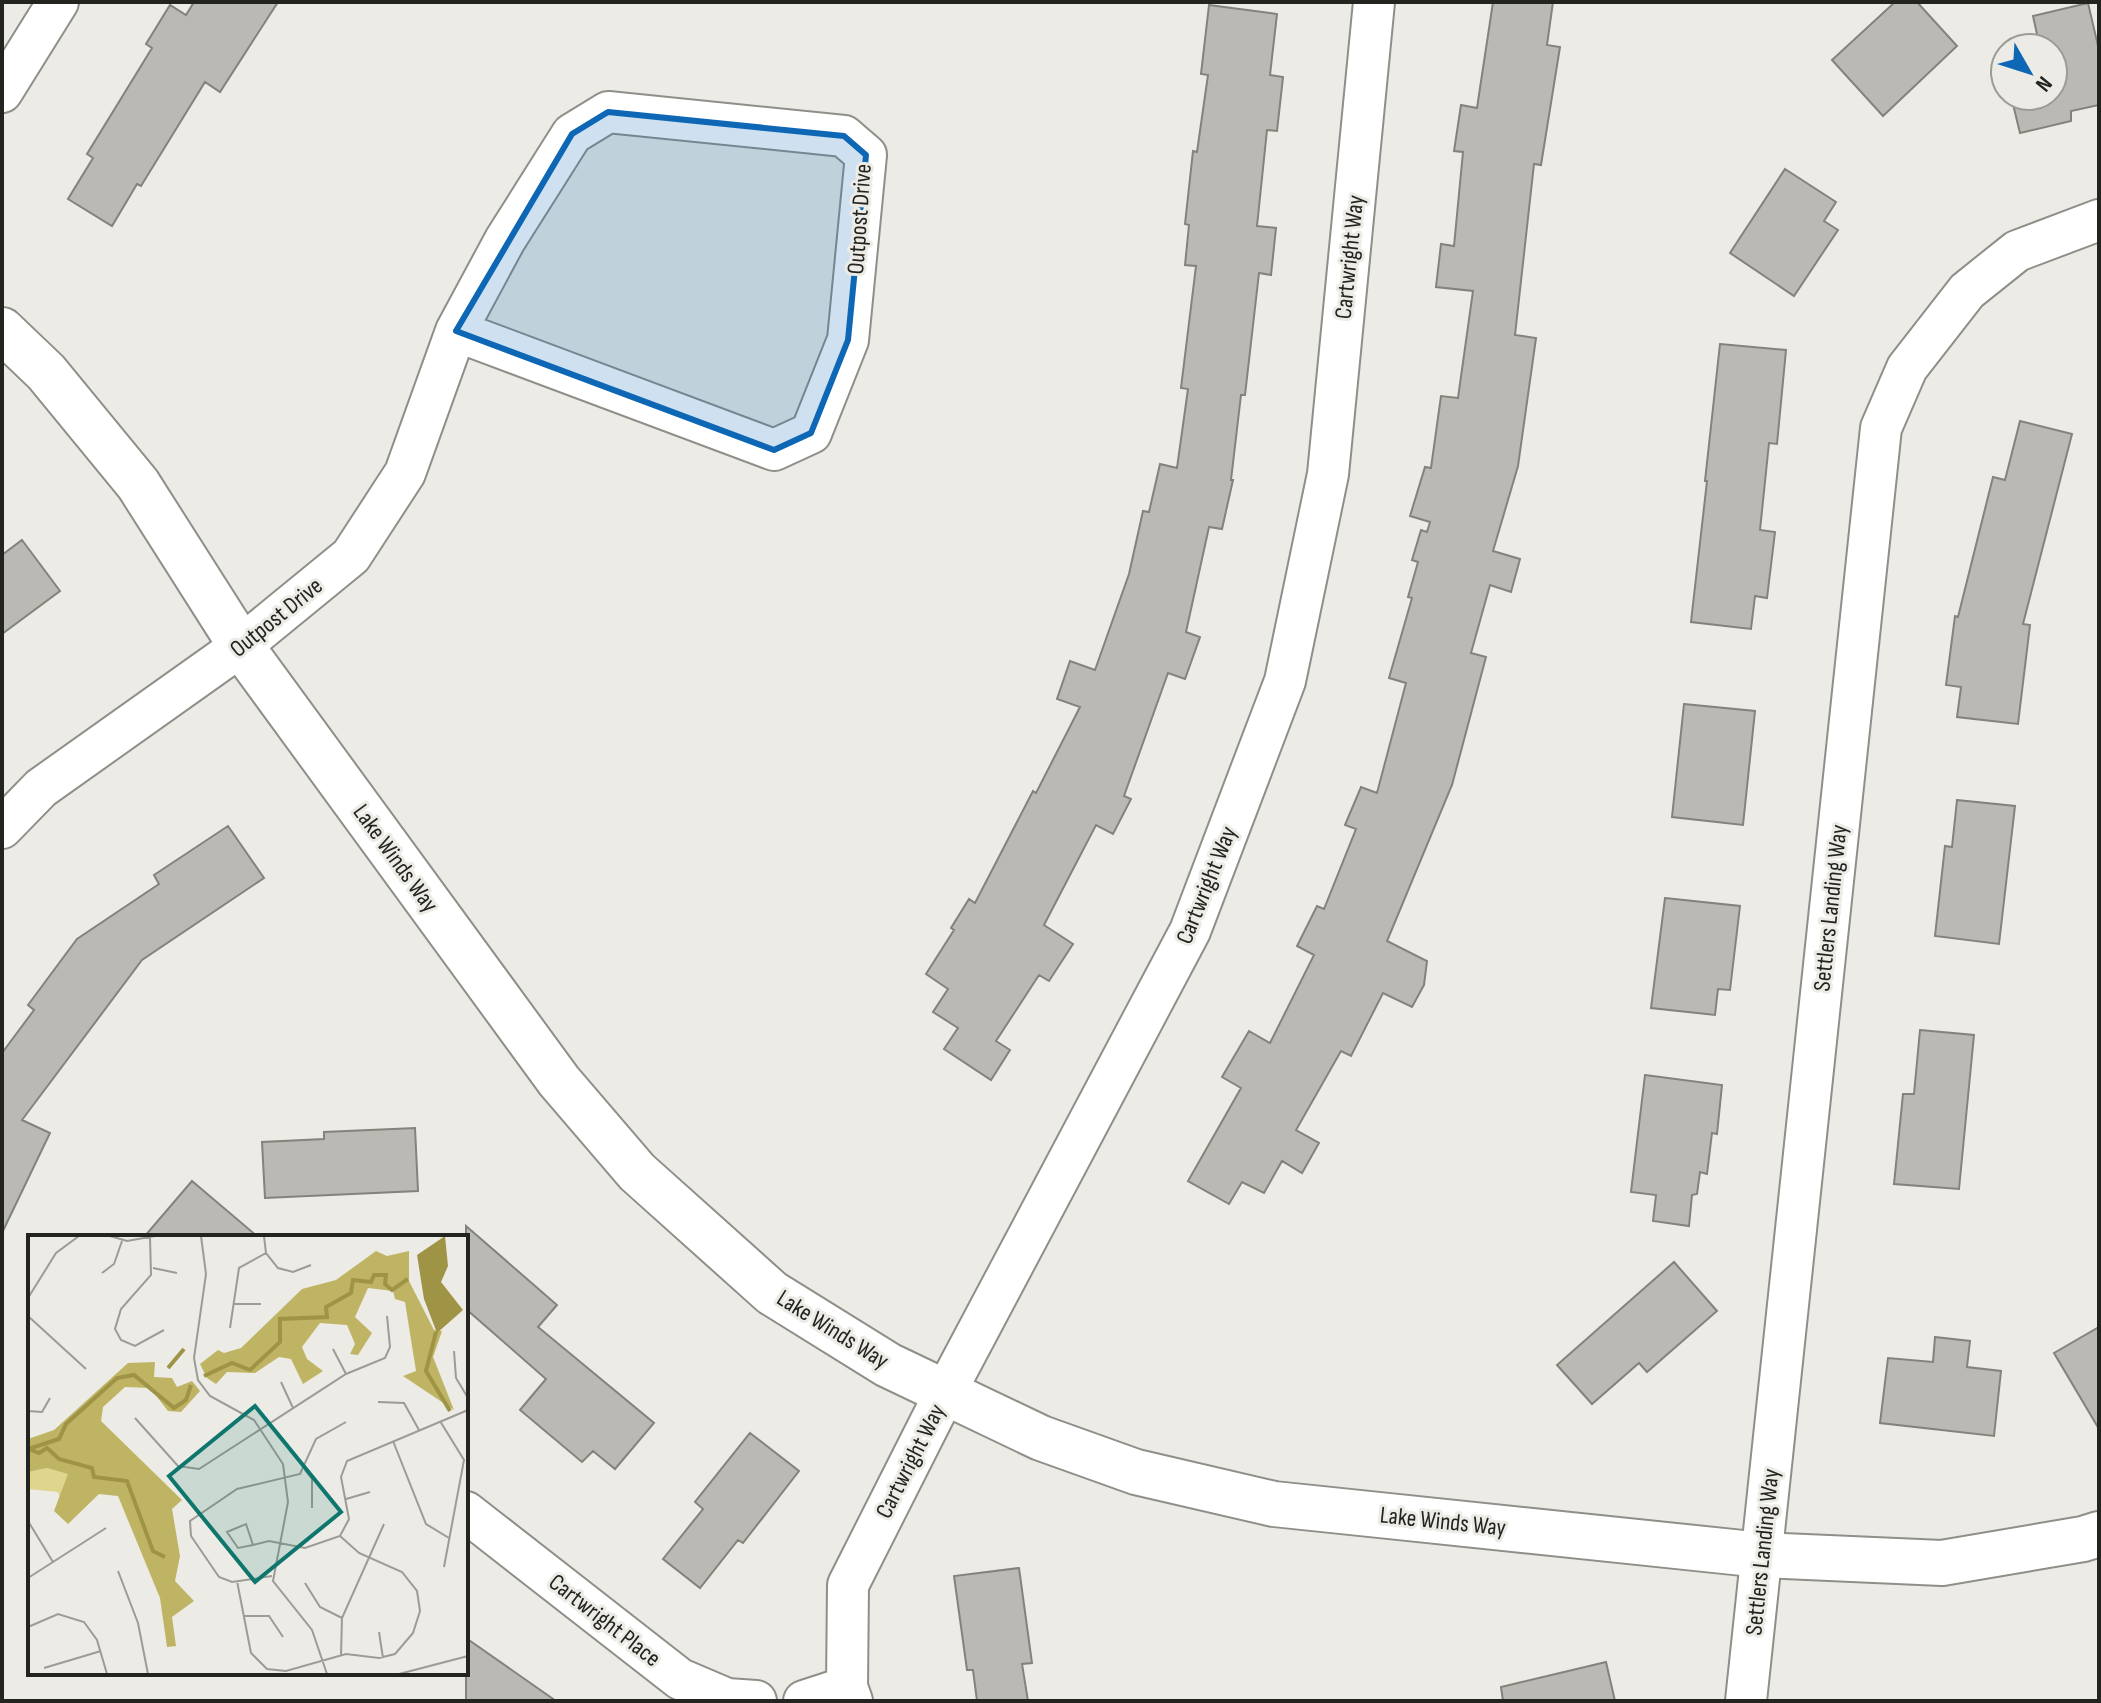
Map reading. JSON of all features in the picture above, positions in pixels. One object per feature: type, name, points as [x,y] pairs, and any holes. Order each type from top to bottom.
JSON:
[{"type":"street","points":[[2,92],[58,2]]},
{"type":"street","name":"Cartwright Way","points":[[849,1694],[848,1585],[945,1393],[1190,931],[1285,681],[1328,474],[1374,2]]},
{"type":"street","name":"Outpost Drive","points":[[2,828],[41,788],[241,646],[351,556],[405,473],[456,331],[505,240],[572,134],[608,112],[844,136],[866,155],[848,340],[811,433],[774,450],[456,331]]},
{"type":"street","name":"Settlers Landing Way","points":[[1746,1701],[1881,428],[1907,368],[1967,291],[2017,251],[2099,220]]},
{"type":"street","name":"Lake Winds Way","points":[[2,330],[46,372],[138,484],[241,646],[559,1081],[637,1172],[772,1293],[888,1365],[1041,1438],[1136,1472],[1274,1504],[1762,1555],[1942,1563],[2099,1534]]},
{"type":"street","name":"Cartwright Place","points":[[468,1514],[680,1679],[727,1699],[756,1701]]},
{"type":"street","points":[[804,1701],[849,1694]]},
{"type":"highlighted area","points":[[608,112],[844,136],[866,155],[848,340],[811,433],[774,450],[456,331],[572,134]]},
{"type":"building","points":[[194,2],[278,2],[220,92],[205,82],[141,186],[137,184],[112,226],[68,199],[93,158],[87,154],[152,48],[146,44],[170,5],[186,15]]},
{"type":"building","points":[[1493,2],[1553,2],[1547,45],[1560,47],[1541,165],[1534,164],[1515,335],[1536,338],[1518,466],[1493,551],[1520,559],[1511,592],[1490,585],[1471,653],[1486,657],[1452,785],[1387,941],[1427,961],[1424,985],[1412,1007],[1383,993],[1351,1056],[1341,1051],[1296,1130],[1319,1143],[1302,1173],[1282,1161],[1264,1193],[1242,1182],[1229,1204],[1188,1181],[1241,1088],[1222,1077],[1249,1031],[1270,1043],[1314,955],[1297,946],[1317,906],[1324,909],[1356,829],[1345,825],[1361,787],[1377,793],[1406,683],[1389,678],[1412,598],[1408,597],[1418,562],[1412,560],[1421,530],[1427,532],[1430,522],[1410,516],[1425,467],[1431,468],[1441,396],[1458,398],[1473,291],[1436,287],[1441,244],[1454,246],[1463,152],[1454,151],[1461,105],[1477,108]]},
{"type":"building","points":[[1895,2],[1917,2],[1957,46],[1883,116],[1832,60]]},
{"type":"building","points":[[2088,3],[2099,50],[2099,105],[2071,111],[2071,121],[2020,133],[2015,112],[2069,112],[2069,32],[2036,32],[2033,16]]},
{"type":"building","points":[[1209,5],[1277,14],[1270,75],[1283,77],[1277,131],[1267,130],[1257,226],[1276,228],[1271,275],[1259,273],[1245,395],[1241,395],[1233,480],[1222,529],[1209,527],[1186,632],[1200,637],[1185,679],[1168,673],[1124,796],[1131,799],[1113,834],[1096,825],[1044,925],[1073,944],[1049,981],[1039,975],[996,1041],[1010,1050],[991,1080],[944,1049],[958,1028],[933,1012],[948,989],[926,974],[954,930],[951,928],[969,899],[975,903],[1080,707],[1057,699],[1070,661],[1095,670],[1129,574],[1143,511],[1149,512],[1160,464],[1177,468],[1188,389],[1181,388],[1196,266],[1185,265],[1189,225],[1185,224],[1193,151],[1197,152],[1208,75],[1201,74]]},
{"type":"building","points":[[1785,169],[1836,202],[1824,221],[1838,230],[1794,296],[1730,253]]},
{"type":"building","points":[[1720,344],[1786,350],[1777,444],[1769,443],[1760,530],[1775,532],[1767,598],[1755,596],[1751,629],[1691,622]]},
{"type":"building","points":[[2020,421],[2072,434],[2023,624],[2030,625],[2018,724],[1957,717],[1961,687],[1946,685],[1955,616],[1958,617],[1993,477],[2005,480]]},
{"type":"building","points":[[22,540],[60,591],[2,634],[2,555]]},
{"type":"building","points":[[1684,704],[1755,711],[1743,825],[1672,817]]},
{"type":"building","points":[[1957,800],[2015,806],[1999,944],[1935,936],[1945,846],[1952,847]]},
{"type":"building","points":[[228,826],[264,878],[142,960],[22,1120],[50,1133],[2,1233],[2,1053],[34,1010],[28,1005],[77,939],[159,884],[154,875]]},
{"type":"building","points":[[1665,898],[1740,906],[1730,990],[1718,989],[1715,1015],[1651,1008]]},
{"type":"building","points":[[1920,1030],[1974,1035],[1959,1189],[1894,1184],[1903,1094],[1914,1094]]},
{"type":"building","points":[[1645,1075],[1722,1085],[1717,1134],[1712,1133],[1707,1174],[1700,1172],[1697,1194],[1692,1195],[1689,1226],[1653,1221],[1656,1195],[1631,1192]]},
{"type":"building","points":[[415,1128],[418,1191],[265,1198],[262,1142],[324,1139],[324,1132]]},
{"type":"building","points":[[192,1181],[256,1235],[146,1235]]},
{"type":"building","points":[[466,1226],[557,1305],[538,1327],[654,1423],[615,1469],[593,1451],[582,1462],[520,1410],[546,1379],[468,1311]]},
{"type":"building","points":[[1674,1262],[1717,1311],[1647,1372],[1639,1363],[1592,1404],[1557,1365]]},
{"type":"building","points":[[2099,1327],[2099,1429],[2054,1353]]},
{"type":"building","points":[[1935,1337],[1970,1341],[1967,1367],[2001,1371],[1994,1436],[1880,1423],[1888,1358],[1933,1362]]},
{"type":"building","points":[[750,1433],[799,1471],[743,1543],[738,1540],[700,1588],[663,1559],[703,1509],[695,1502]]},
{"type":"building","points":[[1019,1568],[1032,1663],[1022,1664],[1028,1701],[977,1701],[973,1670],[967,1670],[954,1576]]},
{"type":"building","points":[[468,1639],[556,1701],[466,1701]]},
{"type":"building","points":[[1606,1662],[1615,1701],[1503,1701],[1501,1687]]}]
